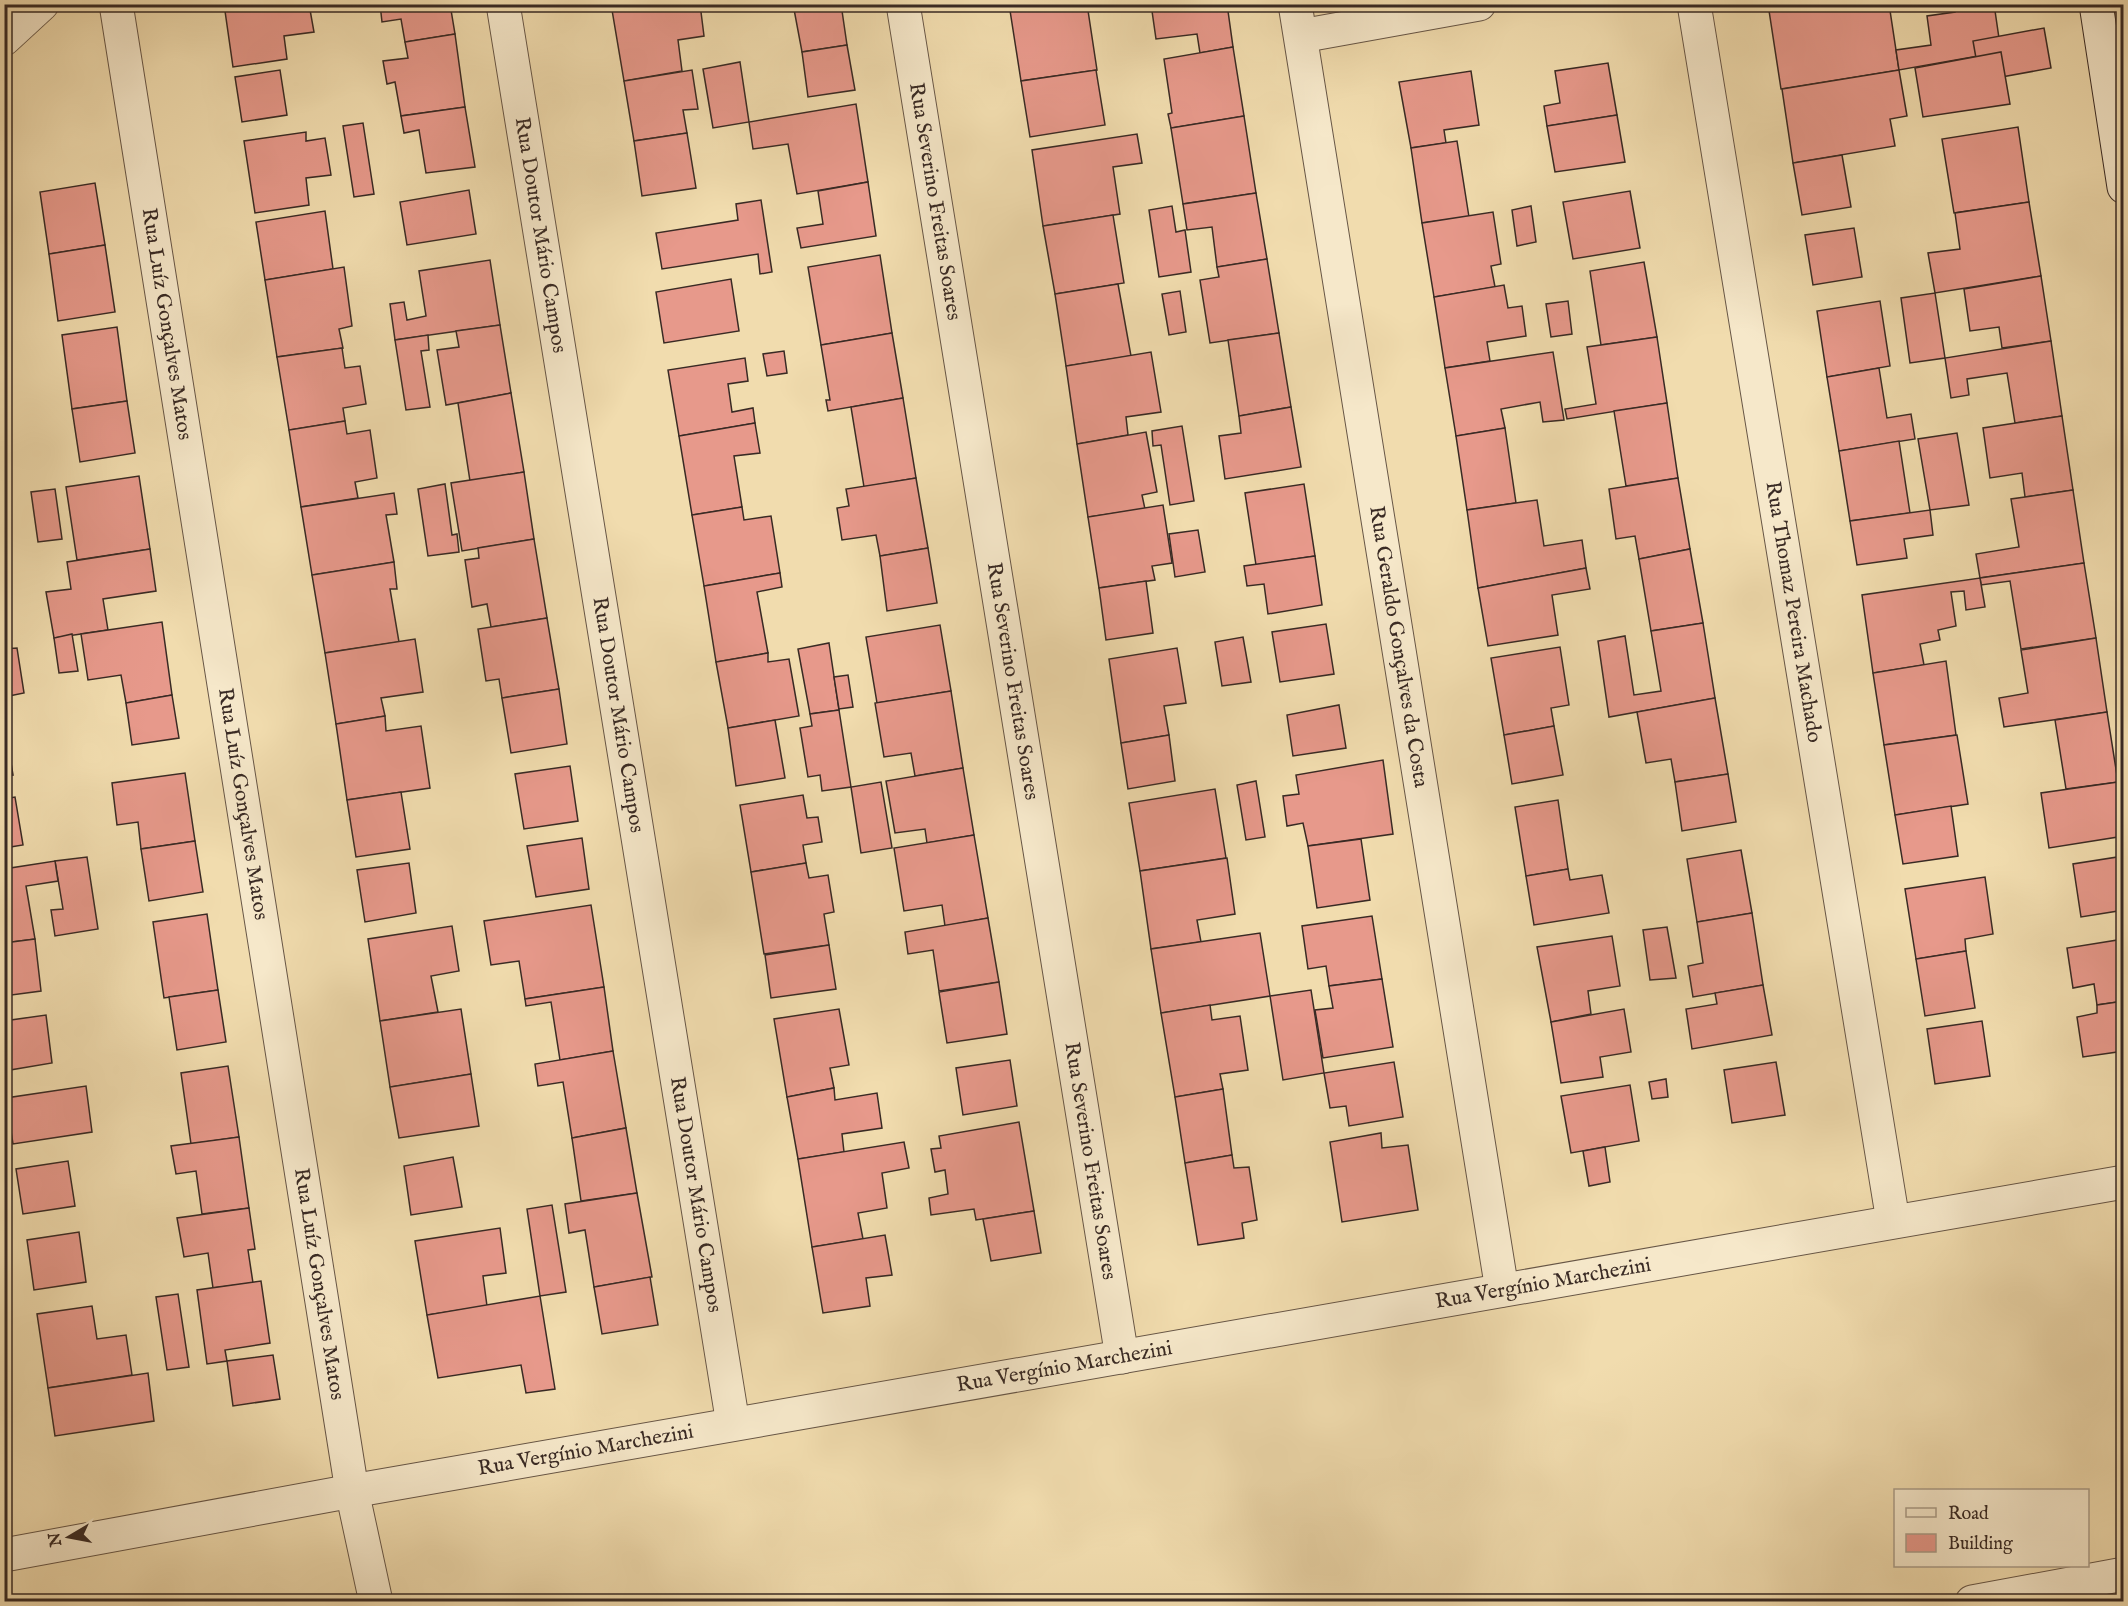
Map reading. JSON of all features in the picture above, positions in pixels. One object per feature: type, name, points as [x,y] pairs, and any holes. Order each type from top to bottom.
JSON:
[{"type":"street","points":[[4,39],[42,4]]},
{"type":"street","name":"Rua Luíz Gonçalves Matos","points":[[116,4],[352,1491],[376,1602]]},
{"type":"street","name":"Rua Doutor Mário Campos","points":[[503,4],[733,1424]]},
{"type":"street","name":"Rua Severino Freitas Soares","points":[[903,4],[1122,1357]]},
{"type":"street","points":[[1298,20],[1479,4]]},
{"type":"street","name":"Rua Thomaz Pereira Machado","points":[[1694,4],[1893,1221]]},
{"type":"street","points":[[2096,4],[2124,187]]},
{"type":"street","name":"Rua Geraldo Gonçalves da Costa","points":[[1298,20],[1502,1290]]},
{"type":"street","name":"Rua Vergínio Marchezini","points":[[4,1555],[352,1491],[2124,1182]]},
{"type":"street","points":[[1972,1602],[2124,1574]]},
{"type":"building","points":[[224,4],[309,4],[314,32],[284,36],[287,59],[233,67]]},
{"type":"building","points":[[380,4],[450,4],[455,34],[405,42],[401,19],[382,22]]},
{"type":"building","points":[[611,4],[700,4],[704,36],[678,40],[682,71],[624,81]]},
{"type":"building","points":[[793,4],[841,4],[847,45],[802,52]]},
{"type":"building","points":[[1009,4],[1087,4],[1097,70],[1021,81]]},
{"type":"building","points":[[1151,4],[1227,4],[1233,47],[1200,53],[1197,34],[1156,39]]},
{"type":"building","points":[[1768,4],[1889,4],[1899,70],[1781,89]]},
{"type":"building","points":[[1954,4],[1994,4],[2001,52],[1899,70],[1896,50],[1931,45],[1927,16],[1955,12]]},
{"type":"building","points":[[2044,28],[2051,68],[1980,81],[1973,41]]},
{"type":"building","points":[[455,34],[465,107],[401,116],[395,82],[387,84],[383,61],[408,58],[405,42]]},
{"type":"building","points":[[847,45],[855,90],[808,97],[802,52]]},
{"type":"building","points":[[1233,47],[1244,116],[1171,128],[1168,114],[1172,113],[1164,59]]},
{"type":"building","points":[[2001,52],[2010,104],[1923,117],[1915,68]]},
{"type":"building","points":[[740,62],[749,122],[713,128],[703,69]]},
{"type":"building","points":[[1608,63],[1617,115],[1547,126],[1544,106],[1560,103],[1555,71]]},
{"type":"building","points":[[280,70],[287,115],[242,122],[235,77]]},
{"type":"building","points":[[692,70],[698,109],[683,110],[687,133],[634,141],[624,81]]},
{"type":"building","points":[[1096,70],[1105,125],[1030,137],[1021,81]]},
{"type":"building","points":[[1899,70],[1907,116],[1890,119],[1895,146],[1793,163],[1782,89]]},
{"type":"building","points":[[1471,71],[1479,125],[1444,130],[1446,143],[1411,148],[1399,82]]},
{"type":"building","points":[[856,104],[868,182],[797,194],[788,144],[753,149],[749,122]]},
{"type":"building","points":[[465,107],[475,167],[426,173],[419,130],[404,133],[401,116]]},
{"type":"building","points":[[1617,115],[1625,162],[1555,172],[1547,126]]},
{"type":"building","points":[[1244,116],[1256,193],[1183,204],[1171,128]]},
{"type":"building","points":[[363,123],[374,194],[354,197],[343,126]]},
{"type":"building","points":[[2018,127],[2029,202],[1954,213],[1942,139]]},
{"type":"building","points":[[306,132],[306,141],[325,138],[331,175],[306,178],[309,205],[255,213],[244,141]]},
{"type":"building","points":[[687,133],[696,188],[642,196],[634,141]]},
{"type":"building","points":[[1137,134],[1142,163],[1113,167],[1120,214],[1043,226],[1032,150]]},
{"type":"building","points":[[1457,141],[1469,217],[1422,223],[1411,148]]},
{"type":"building","points":[[1842,155],[1851,207],[1802,215],[1793,163]]},
{"type":"building","points":[[868,182],[876,236],[801,248],[797,228],[823,224],[818,191]]},
{"type":"building","points":[[95,183],[105,245],[49,254],[40,192]]},
{"type":"building","points":[[469,190],[476,234],[407,245],[400,202]]},
{"type":"building","points":[[1630,191],[1640,248],[1573,259],[1563,202]]},
{"type":"building","points":[[1256,193],[1267,259],[1217,267],[1212,227],[1187,230],[1183,204]]},
{"type":"building","points":[[761,200],[772,272],[760,274],[758,254],[662,269],[656,233],[738,220],[736,204]]},
{"type":"building","points":[[2029,202],[2041,276],[1935,293],[1928,253],[1960,249],[1955,213]]},
{"type":"building","points":[[1172,206],[1176,232],[1185,230],[1191,272],[1159,277],[1149,210]]},
{"type":"building","points":[[1531,206],[1536,242],[1517,246],[1512,210]]},
{"type":"building","points":[[325,211],[333,269],[265,280],[256,222]]},
{"type":"building","points":[[1493,212],[1501,264],[1491,266],[1495,287],[1434,297],[1422,223]]},
{"type":"building","points":[[1113,215],[1124,283],[1055,294],[1043,226]]},
{"type":"building","points":[[1854,228],[1862,277],[1813,285],[1805,235]]},
{"type":"building","points":[[105,245],[115,312],[58,321],[49,254]]},
{"type":"building","points":[[880,255],[892,333],[821,345],[808,267]]},
{"type":"building","points":[[1267,259],[1279,333],[1210,343],[1200,280],[1219,277],[1217,267]]},
{"type":"building","points":[[490,260],[500,325],[395,340],[390,304],[404,302],[407,320],[426,316],[419,271]]},
{"type":"building","points":[[1644,262],[1657,337],[1601,345],[1590,271]]},
{"type":"building","points":[[344,267],[352,326],[339,329],[343,348],[277,357],[265,280]]},
{"type":"building","points":[[2041,276],[2051,341],[2002,348],[1999,327],[1970,331],[1964,289]]},
{"type":"building","points":[[731,279],[739,331],[664,343],[656,292]]},
{"type":"building","points":[[1118,284],[1131,356],[1066,366],[1055,294]]},
{"type":"building","points":[[1504,285],[1508,308],[1522,306],[1526,336],[1487,342],[1490,361],[1445,368],[1434,297]]},
{"type":"building","points":[[1180,291],[1186,332],[1169,335],[1162,294]]},
{"type":"building","points":[[1935,293],[1945,358],[1910,363],[1901,298]]},
{"type":"building","points":[[1568,301],[1572,334],[1551,337],[1546,304]]},
{"type":"building","points":[[1880,301],[1890,366],[1827,377],[1817,311]]},
{"type":"building","points":[[500,325],[511,393],[446,405],[437,350],[459,347],[456,331]]},
{"type":"building","points":[[117,327],[127,401],[72,409],[62,335]]},
{"type":"building","points":[[892,333],[903,398],[828,411],[826,400],[830,400],[821,345]]},
{"type":"building","points":[[1279,333],[1291,407],[1239,416],[1228,340]]},
{"type":"building","points":[[428,335],[429,350],[421,351],[430,407],[406,410],[395,340]]},
{"type":"building","points":[[1657,337],[1667,403],[1567,419],[1565,409],[1596,404],[1587,347]]},
{"type":"building","points":[[2051,341],[2062,416],[2015,423],[2007,373],[1967,379],[1969,395],[1951,398],[1945,358]]},
{"type":"building","points":[[4,343],[7,343],[11,363],[4,364]]},
{"type":"building","points":[[342,348],[345,368],[360,366],[366,404],[343,408],[345,421],[289,430],[277,357]]},
{"type":"building","points":[[784,351],[787,373],[767,376],[763,354]]},
{"type":"building","points":[[1151,352],[1161,412],[1126,417],[1128,435],[1077,444],[1066,366]]},
{"type":"building","points":[[1553,352],[1564,420],[1543,422],[1540,402],[1501,409],[1505,428],[1456,436],[1445,368]]},
{"type":"building","points":[[745,358],[748,381],[728,384],[732,412],[753,408],[755,423],[679,436],[668,370]]},
{"type":"building","points":[[1879,368],[1887,418],[1911,414],[1915,439],[1839,451],[1827,377]]},
{"type":"building","points":[[511,393],[524,472],[470,481],[458,403]]},
{"type":"building","points":[[903,398],[916,478],[864,487],[851,407]]},
{"type":"building","points":[[127,401],[135,453],[80,462],[72,409]]},
{"type":"building","points":[[1667,403],[1678,478],[1626,486],[1614,411]]},
{"type":"building","points":[[1291,407],[1301,467],[1225,479],[1219,436],[1241,433],[1239,416]]},
{"type":"building","points":[[2062,416],[2073,490],[2025,497],[2022,473],[1990,478],[1983,428]]},
{"type":"building","points":[[345,421],[347,434],[370,430],[377,478],[355,482],[358,498],[301,507],[289,430]]},
{"type":"building","points":[[755,423],[760,453],[734,456],[742,507],[692,515],[679,436]]},
{"type":"building","points":[[1182,426],[1194,501],[1170,505],[1161,445],[1153,446],[1152,431]]},
{"type":"building","points":[[1505,428],[1516,503],[1467,510],[1456,436]]},
{"type":"building","points":[[1146,432],[1157,492],[1142,495],[1145,509],[1088,517],[1077,444]]},
{"type":"building","points":[[1957,433],[1969,505],[1930,510],[1918,439]]},
{"type":"building","points":[[1899,441],[1910,513],[1850,521],[1839,451]]},
{"type":"building","points":[[524,472],[534,539],[462,551],[451,483]]},
{"type":"building","points":[[139,476],[150,549],[77,560],[66,487]]},
{"type":"building","points":[[916,478],[928,548],[880,556],[876,535],[842,540],[837,508],[849,506],[846,489]]},
{"type":"building","points":[[1678,478],[1690,549],[1639,559],[1635,536],[1616,539],[1609,489]]},
{"type":"building","points":[[445,484],[452,535],[457,534],[459,552],[428,556],[418,489]]},
{"type":"building","points":[[1304,484],[1315,556],[1256,565],[1245,493]]},
{"type":"building","points":[[55,489],[62,539],[38,542],[31,492]]},
{"type":"building","points":[[2073,490],[2084,563],[1980,578],[1976,554],[2019,547],[2011,499]]},
{"type":"building","points":[[394,493],[397,514],[386,515],[394,562],[312,575],[301,507]]},
{"type":"building","points":[[1537,500],[1544,546],[1582,540],[1586,568],[1478,588],[1467,510]]},
{"type":"building","points":[[1163,505],[1172,563],[1152,566],[1155,580],[1099,588],[1088,517]]},
{"type":"building","points":[[742,507],[744,520],[771,516],[780,573],[704,586],[692,515]]},
{"type":"building","points":[[1930,510],[1933,535],[1904,539],[1907,558],[1857,565],[1850,521]]},
{"type":"building","points":[[1198,530],[1205,572],[1175,577],[1169,534]]},
{"type":"building","points":[[534,539],[547,618],[491,627],[487,604],[472,607],[465,560],[479,558],[478,548]]},
{"type":"building","points":[[928,548],[937,603],[887,611],[880,556]]},
{"type":"building","points":[[150,549],[156,591],[103,599],[108,630],[54,638],[46,592],[71,589],[67,562]]},
{"type":"building","points":[[1690,549],[1703,623],[1651,631],[1639,559]]},
{"type":"building","points":[[1315,556],[1322,605],[1268,614],[1264,584],[1247,586],[1244,566]]},
{"type":"building","points":[[394,562],[397,589],[390,589],[399,642],[325,653],[312,575]]},
{"type":"building","points":[[2084,563],[2096,638],[2021,649],[2010,581],[1981,585],[1980,578]]},
{"type":"building","points":[[1586,568],[1590,589],[1552,595],[1558,635],[1488,646],[1478,588]]},
{"type":"building","points":[[780,573],[782,587],[757,592],[768,653],[716,662],[704,586]]},
{"type":"building","points":[[1980,578],[1985,607],[1966,610],[1964,591],[1951,592],[1956,626],[1938,630],[1940,640],[1920,644],[1924,665],[1873,673],[1862,595]]},
{"type":"building","points":[[1146,581],[1153,633],[1106,640],[1099,588]]},
{"type":"building","points":[[547,618],[559,689],[502,698],[499,679],[486,681],[478,629]]},
{"type":"building","points":[[162,622],[172,695],[126,703],[121,675],[88,680],[81,634]]},
{"type":"building","points":[[1703,623],[1715,698],[1609,717],[1598,641],[1625,636],[1634,695],[1661,691],[1651,631]]},
{"type":"building","points":[[1326,624],[1334,674],[1280,682],[1272,632]]},
{"type":"building","points":[[940,625],[951,691],[877,703],[866,637]]},
{"type":"building","points":[[72,634],[78,671],[59,673],[54,638]]},
{"type":"building","points":[[1243,637],[1251,682],[1222,686],[1215,642]]},
{"type":"building","points":[[2096,638],[2107,712],[2004,727],[1999,698],[2028,693],[2021,650]]},
{"type":"building","points":[[415,639],[423,692],[381,698],[385,716],[336,724],[325,653]]},
{"type":"building","points":[[829,643],[839,710],[810,714],[798,649]]},
{"type":"building","points":[[1560,647],[1569,705],[1551,708],[1554,726],[1504,735],[1491,658]]},
{"type":"building","points":[[17,648],[24,693],[4,697],[4,649]]},
{"type":"building","points":[[1177,648],[1186,703],[1164,706],[1169,735],[1121,743],[1109,659]]},
{"type":"building","points":[[768,653],[768,662],[789,659],[799,716],[728,728],[716,662]]},
{"type":"building","points":[[1946,661],[1956,735],[1884,745],[1873,673]]},
{"type":"building","points":[[848,675],[853,707],[839,709],[834,677]]},
{"type":"building","points":[[559,689],[567,744],[511,753],[502,698]]},
{"type":"building","points":[[951,691],[963,768],[915,776],[911,753],[884,757],[875,703]]},
{"type":"building","points":[[172,695],[179,738],[132,745],[126,703]]},
{"type":"building","points":[[1715,698],[1728,774],[1675,782],[1671,759],[1646,763],[1637,712]]},
{"type":"building","points":[[1339,705],[1346,748],[1293,756],[1287,715]]},
{"type":"building","points":[[839,710],[851,787],[822,791],[820,775],[808,777],[800,728],[812,726],[810,714]]},
{"type":"building","points":[[2107,712],[2118,782],[2066,789],[2055,720]]},
{"type":"building","points":[[385,716],[386,731],[421,726],[430,788],[347,800],[336,724]]},
{"type":"building","points":[[4,720],[13,775],[4,776]]},
{"type":"building","points":[[775,720],[785,778],[736,786],[728,728]]},
{"type":"building","points":[[1554,726],[1563,775],[1512,784],[1504,735]]},
{"type":"building","points":[[1169,735],[1175,781],[1128,789],[1121,743]]},
{"type":"building","points":[[1957,735],[1968,804],[1895,815],[1884,745]]},
{"type":"building","points":[[1383,760],[1393,834],[1308,846],[1303,823],[1287,826],[1283,796],[1299,794],[1296,775]]},
{"type":"building","points":[[570,766],[578,821],[524,829],[515,774]]},
{"type":"building","points":[[963,768],[974,835],[927,843],[925,829],[895,833],[886,781]]},
{"type":"building","points":[[185,773],[195,841],[141,849],[138,822],[117,825],[112,783]]},
{"type":"building","points":[[1728,774],[1736,822],[1682,831],[1675,782]]},
{"type":"building","points":[[1256,781],[1265,837],[1246,840],[1237,785]]},
{"type":"building","points":[[881,782],[892,848],[861,853],[851,787]]},
{"type":"building","points":[[2118,782],[2124,818],[2124,836],[2049,848],[2041,793]]},
{"type":"building","points":[[1215,789],[1226,858],[1140,871],[1129,803]]},
{"type":"building","points":[[401,792],[410,849],[356,857],[347,800]]},
{"type":"building","points":[[803,795],[807,818],[818,817],[822,842],[803,845],[806,863],[751,872],[740,805]]},
{"type":"building","points":[[15,797],[23,845],[4,848],[4,799]]},
{"type":"building","points":[[1558,800],[1568,869],[1526,876],[1515,807]]},
{"type":"building","points":[[1951,806],[1958,856],[1903,864],[1895,815]]},
{"type":"building","points":[[974,835],[988,918],[945,926],[942,905],[904,911],[894,848]]},
{"type":"building","points":[[582,838],[589,889],[536,897],[527,846]]},
{"type":"building","points":[[1361,839],[1370,900],[1317,908],[1308,846]]},
{"type":"building","points":[[195,841],[203,892],[149,901],[141,849]]},
{"type":"building","points":[[1741,850],[1752,913],[1697,922],[1687,859]]},
{"type":"building","points":[[2124,856],[2124,910],[2081,917],[2073,864]]},
{"type":"building","points":[[87,857],[98,929],[55,936],[51,910],[63,909],[55,861]]},
{"type":"building","points":[[1227,858],[1235,914],[1197,920],[1201,942],[1151,949],[1140,871]]},
{"type":"building","points":[[55,861],[58,881],[26,886],[35,939],[4,943],[4,869]]},
{"type":"building","points":[[409,863],[416,913],[365,922],[357,870]]},
{"type":"building","points":[[806,863],[809,878],[828,875],[834,912],[824,914],[829,945],[764,954],[751,872]]},
{"type":"building","points":[[1568,869],[1570,880],[1602,875],[1609,913],[1534,925],[1526,876]]},
{"type":"building","points":[[1985,877],[1993,934],[1965,939],[1966,951],[1916,959],[1905,889]]},
{"type":"building","points":[[591,905],[604,987],[525,999],[519,961],[491,965],[484,921]]},
{"type":"building","points":[[1752,913],[1763,985],[1693,997],[1688,966],[1703,963],[1697,922]]},
{"type":"building","points":[[207,914],[218,990],[164,998],[153,922]]},
{"type":"building","points":[[1372,916],[1382,979],[1329,986],[1326,966],[1308,969],[1302,926]]},
{"type":"building","points":[[988,918],[999,982],[939,991],[933,950],[908,954],[905,932]]},
{"type":"building","points":[[452,926],[459,971],[431,976],[438,1012],[380,1021],[368,939]]},
{"type":"building","points":[[1667,927],[1676,978],[1650,980],[1643,930]]},
{"type":"building","points":[[1260,933],[1270,996],[1161,1013],[1151,949]]},
{"type":"building","points":[[1612,936],[1620,986],[1588,991],[1591,1014],[1551,1022],[1537,947]]},
{"type":"building","points":[[35,939],[41,991],[4,996],[4,943]]},
{"type":"building","points":[[2124,939],[2124,1001],[2097,1005],[2094,984],[2073,988],[2067,948]]},
{"type":"building","points":[[829,945],[836,989],[771,998],[765,955]]},
{"type":"building","points":[[1966,951],[1975,1008],[1925,1016],[1916,959]]},
{"type":"building","points":[[1382,979],[1393,1047],[1323,1058],[1315,1010],[1333,1008],[1329,986]]},
{"type":"building","points":[[999,982],[1007,1034],[947,1043],[939,992]]},
{"type":"building","points":[[1763,985],[1772,1035],[1692,1049],[1686,1009],[1717,1004],[1715,993]]},
{"type":"building","points":[[604,987],[613,1051],[560,1060],[551,1002],[526,1006],[525,999]]},
{"type":"building","points":[[218,990],[226,1042],[177,1050],[169,997]]},
{"type":"building","points":[[1311,990],[1324,1073],[1283,1080],[1270,996]]},
{"type":"building","points":[[2124,1001],[2124,1051],[2083,1057],[2077,1017],[2097,1013],[2097,1005]]},
{"type":"building","points":[[1210,1005],[1212,1020],[1240,1016],[1248,1070],[1220,1074],[1223,1089],[1175,1097],[1161,1013]]},
{"type":"building","points":[[461,1009],[471,1074],[390,1087],[380,1021]]},
{"type":"building","points":[[839,1009],[849,1065],[830,1068],[834,1088],[787,1097],[774,1019]]},
{"type":"building","points":[[1624,1009],[1631,1052],[1600,1057],[1603,1077],[1561,1083],[1551,1022]]},
{"type":"building","points":[[46,1015],[52,1063],[4,1071],[4,1021]]},
{"type":"building","points":[[1982,1021],[1990,1076],[1935,1084],[1927,1029]]},
{"type":"building","points":[[613,1051],[626,1128],[572,1138],[563,1082],[538,1086],[535,1064]]},
{"type":"building","points":[[1010,1060],[1017,1106],[963,1115],[956,1068]]},
{"type":"building","points":[[1394,1062],[1403,1117],[1349,1126],[1346,1106],[1330,1108],[1324,1073]]},
{"type":"building","points":[[1776,1062],[1785,1115],[1732,1123],[1724,1070]]},
{"type":"building","points":[[228,1066],[239,1137],[191,1144],[181,1073]]},
{"type":"building","points":[[471,1074],[479,1126],[399,1138],[390,1087]]},
{"type":"building","points":[[1666,1079],[1668,1097],[1652,1099],[1649,1082]]},
{"type":"building","points":[[1630,1085],[1639,1141],[1571,1153],[1561,1096]]},
{"type":"building","points":[[86,1086],[92,1132],[13,1144],[6,1098]]},
{"type":"building","points":[[834,1088],[835,1100],[877,1093],[882,1128],[842,1134],[844,1152],[798,1159],[787,1097]]},
{"type":"building","points":[[1223,1089],[1232,1155],[1185,1163],[1175,1097]]},
{"type":"building","points":[[1019,1122],[1034,1211],[976,1220],[974,1209],[931,1215],[929,1198],[948,1194],[945,1170],[935,1172],[931,1149],[941,1148],[939,1136]]},
{"type":"building","points":[[626,1128],[637,1193],[581,1201],[572,1138]]},
{"type":"building","points":[[1381,1133],[1382,1148],[1408,1145],[1418,1210],[1342,1222],[1330,1142]]},
{"type":"building","points":[[239,1137],[249,1208],[202,1214],[196,1171],[176,1174],[171,1146]]},
{"type":"building","points":[[904,1142],[909,1168],[882,1173],[887,1208],[858,1213],[863,1239],[812,1247],[798,1159]]},
{"type":"building","points":[[1605,1147],[1610,1182],[1589,1186],[1583,1151]]},
{"type":"building","points":[[1232,1155],[1234,1168],[1249,1167],[1257,1220],[1242,1223],[1244,1238],[1198,1245],[1185,1163]]},
{"type":"building","points":[[453,1157],[462,1207],[411,1215],[404,1166]]},
{"type":"building","points":[[68,1161],[75,1206],[23,1214],[16,1169]]},
{"type":"building","points":[[637,1193],[652,1277],[594,1287],[585,1230],[569,1233],[565,1204]]},
{"type":"building","points":[[552,1205],[566,1292],[540,1296],[527,1209]]},
{"type":"building","points":[[249,1208],[255,1249],[248,1250],[253,1283],[213,1288],[208,1253],[184,1257],[177,1218]]},
{"type":"building","points":[[1034,1211],[1041,1253],[991,1261],[983,1219]]},
{"type":"building","points":[[500,1228],[506,1273],[483,1276],[487,1306],[427,1315],[415,1241]]},
{"type":"building","points":[[79,1232],[86,1282],[34,1290],[27,1240]]},
{"type":"building","points":[[885,1235],[892,1275],[866,1278],[870,1306],[823,1313],[812,1247]]},
{"type":"building","points":[[650,1277],[658,1325],[602,1334],[594,1287]]},
{"type":"building","points":[[261,1281],[270,1343],[225,1350],[227,1361],[207,1364],[197,1290]]},
{"type":"building","points":[[178,1294],[189,1367],[167,1370],[156,1297]]},
{"type":"building","points":[[540,1296],[555,1389],[526,1393],[521,1365],[438,1378],[427,1315]]},
{"type":"building","points":[[92,1306],[97,1339],[126,1335],[132,1375],[48,1388],[37,1314]]},
{"type":"building","points":[[273,1355],[280,1399],[233,1406],[227,1361]]},
{"type":"building","points":[[148,1373],[154,1421],[55,1436],[48,1388]]}]
